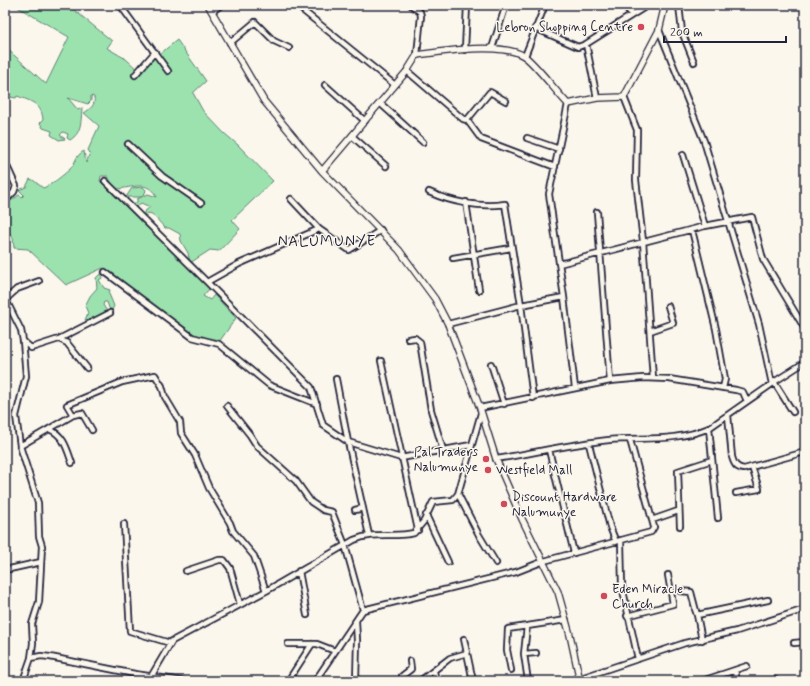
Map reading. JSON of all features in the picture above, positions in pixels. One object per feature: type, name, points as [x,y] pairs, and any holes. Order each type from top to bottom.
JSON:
[{"type":"street","points":[[120,5],[168,71]]},
{"type":"street","points":[[208,5],[213,10],[230,43],[264,101],[322,171],[381,230],[422,280],[448,324],[481,411],[496,458],[522,519],[558,592],[580,680]]},
{"type":"street","points":[[213,10],[221,5]]},
{"type":"street","points":[[296,5],[395,85]]},
{"type":"street","points":[[322,171],[407,72],[417,54],[421,16],[420,12],[411,5]]},
{"type":"street","points":[[465,50],[467,5]]},
{"type":"street","points":[[492,48],[506,5]]},
{"type":"street","points":[[525,56],[545,5]]},
{"type":"street","points":[[624,5],[632,14]]},
{"type":"street","points":[[535,28],[576,47],[586,44],[648,5]]},
{"type":"street","points":[[653,378],[643,242],[636,180],[637,130],[624,97],[660,30],[665,5]]},
{"type":"street","points":[[679,5],[682,32],[694,62]]},
{"type":"street","points":[[230,43],[255,22],[274,41],[289,48]]},
{"type":"street","points":[[496,458],[611,440],[673,438],[709,428],[772,384],[759,324],[704,141],[660,30]]},
{"type":"street","points":[[586,44],[597,98]]},
{"type":"street","points":[[417,54],[492,48],[510,50],[525,56],[568,104]]},
{"type":"street","points":[[135,75],[155,52]]},
{"type":"street","points":[[407,72],[463,119],[467,120],[481,139],[555,167]]},
{"type":"street","points":[[325,85],[365,121]]},
{"type":"street","points":[[467,120],[490,92],[506,101]]},
{"type":"street","points":[[568,104],[597,98],[624,97]]},
{"type":"street","points":[[381,104],[423,142]]},
{"type":"street","points":[[568,104],[549,194],[575,388]]},
{"type":"street","points":[[352,136],[386,166]]},
{"type":"street","points":[[527,138],[559,149]]},
{"type":"street","points":[[128,144],[162,176],[201,203]]},
{"type":"street","points":[[683,155],[705,226]]},
{"type":"street","points":[[5,162],[16,186],[14,192],[5,201]]},
{"type":"street","points":[[105,181],[311,387],[323,425],[348,442],[401,458],[471,445]]},
{"type":"street","points":[[429,192],[442,198],[489,206],[505,204],[521,305],[533,398]]},
{"type":"street","points":[[291,199],[319,229],[350,250],[381,230]]},
{"type":"street","points":[[466,202],[479,290]]},
{"type":"street","points":[[598,212],[610,381]]},
{"type":"street","points":[[559,264],[600,252],[705,226],[752,217],[763,259],[805,330]]},
{"type":"street","points":[[207,282],[239,264],[319,229]]},
{"type":"street","points":[[692,230],[716,329],[725,379],[723,388]]},
{"type":"street","points":[[453,258],[511,248]]},
{"type":"street","points":[[105,272],[192,337],[219,344],[268,385],[317,404]]},
{"type":"street","points":[[23,681],[31,658],[33,643],[32,624],[39,602],[42,546],[39,536],[38,504],[20,446],[16,416],[26,376],[23,341],[21,330],[5,299],[17,289],[39,281]]},
{"type":"street","points":[[448,324],[521,305],[564,297]]},
{"type":"street","points":[[650,331],[673,323],[668,306]]},
{"type":"street","points":[[23,341],[31,348],[59,339],[110,313]]},
{"type":"street","points":[[408,339],[415,338],[420,342],[431,410],[443,450]]},
{"type":"street","points":[[59,339],[67,343],[87,368]]},
{"type":"street","points":[[381,361],[401,458],[418,530]]},
{"type":"street","points":[[793,412],[774,382],[805,362]]},
{"type":"street","points":[[490,364],[504,404]]},
{"type":"street","points":[[73,415],[67,405],[122,382],[155,376],[162,386],[165,397],[180,422],[181,432],[194,455],[209,488],[230,523],[232,531],[254,556],[266,591]]},
{"type":"street","points":[[336,378],[348,442],[369,535]]},
{"type":"street","points":[[481,411],[504,404],[610,381],[653,378],[743,392],[747,401]]},
{"type":"street","points":[[227,406],[257,446],[296,481],[311,502],[323,510],[332,512],[345,545],[363,610]]},
{"type":"street","points":[[145,681],[170,643],[266,591],[345,545],[360,537],[369,535],[411,534],[418,530],[432,502],[453,500],[458,494],[481,411]]},
{"type":"street","points":[[20,446],[73,415],[82,413],[92,430]]},
{"type":"street","points":[[728,415],[734,463],[739,469],[752,467],[805,452]]},
{"type":"street","points":[[709,428],[718,518]]},
{"type":"street","points":[[49,429],[56,432],[62,438],[72,463]]},
{"type":"street","points":[[315,681],[363,610],[516,572],[544,561],[651,532],[654,527],[630,440]]},
{"type":"street","points":[[589,444],[610,527],[619,541],[622,586],[627,616],[638,659]]},
{"type":"street","points":[[548,450],[574,553]]},
{"type":"street","points":[[680,526],[678,511],[678,471],[712,460]]},
{"type":"street","points":[[736,493],[759,489],[752,467]]},
{"type":"street","points":[[458,494],[496,564]]},
{"type":"street","points":[[355,510],[363,508]]},
{"type":"street","points":[[652,520],[678,511]]},
{"type":"street","points":[[426,515],[448,562]]},
{"type":"street","points":[[124,524],[130,631],[170,643]]},
{"type":"street","points":[[186,571],[219,560],[224,560],[230,568],[240,604]]},
{"type":"street","points":[[5,570],[41,562]]},
{"type":"street","points":[[299,571],[307,615]]},
{"type":"street","points":[[627,616],[673,604],[668,575]]},
{"type":"street","points":[[680,590],[691,592],[702,640]]},
{"type":"street","points":[[697,615],[768,600]]},
{"type":"street","points":[[695,609],[697,615]]},
{"type":"street","points":[[572,681],[580,680],[685,643],[702,640],[805,610]]},
{"type":"street","points":[[511,670],[506,650],[509,628],[566,620]]},
{"type":"street","points":[[356,621],[356,681]]},
{"type":"street","points":[[527,626],[524,654],[528,681]]},
{"type":"street","points":[[464,639],[473,681]]},
{"type":"street","points":[[794,643],[805,642]]},
{"type":"street","points":[[288,644],[312,644],[335,651]]},
{"type":"street","points":[[288,681],[312,644]]},
{"type":"street","points":[[420,681],[450,658],[467,653]]},
{"type":"street","points":[[524,654],[536,653]]},
{"type":"street","points":[[31,658],[41,656],[50,657],[183,681]]},
{"type":"street","points":[[404,681],[402,676],[410,669],[410,662]]},
{"type":"street","points":[[702,681],[747,666]]},
{"type":"street","points":[[735,670],[737,681]]},
{"type":"street","points":[[434,671],[436,681]]},
{"type":"green space","points":[[14,5],[68,5],[112,41],[107,48],[126,59],[139,71],[177,40],[206,81],[193,93],[203,111],[273,181],[232,220],[240,229],[219,251],[210,250],[190,263],[188,253],[181,241],[180,234],[169,228],[165,228],[152,214],[148,213],[144,217],[144,212],[150,207],[141,203],[136,207],[132,206],[137,202],[137,199],[148,194],[157,197],[153,191],[144,186],[117,189],[114,188],[108,176],[101,176],[100,181],[210,288],[203,296],[210,300],[214,295],[236,318],[219,342],[193,335],[103,268],[66,285],[28,249],[14,248],[13,238],[5,226],[5,205],[19,195],[22,197],[24,195],[19,190],[26,187],[30,179],[43,188],[46,187],[71,168],[77,157],[84,151],[86,163],[90,153],[88,150],[99,126],[84,113],[93,105],[94,97],[91,96],[91,101],[88,104],[68,98],[78,110],[82,108],[81,122],[79,130],[74,137],[70,140],[67,138],[68,134],[63,132],[60,135],[65,139],[59,140],[51,135],[52,131],[43,128],[40,123],[43,120],[42,115],[35,104],[17,96],[16,98],[5,96],[5,47],[46,84],[69,37]]},
{"type":"green space","points":[[143,187],[146,190],[141,197],[126,197],[132,188]]},
{"type":"green space","points":[[100,274],[102,275],[102,278],[99,280],[104,288],[110,290],[109,294],[114,306],[112,310],[109,308],[107,302],[104,302],[103,305],[108,313],[88,322],[85,320],[88,313],[85,306],[90,296],[97,288],[96,278]]},
{"type":"place","name":"Lebron Shopping Centre","points":[[641,27]]},
{"type":"place","name":"Pal Traders Nalumunye","points":[[486,459]]},
{"type":"place","name":"Westfield Mall","points":[[488,470]]},
{"type":"place","name":"Discount Hardware Nalumunye","points":[[504,504]]},
{"type":"place","name":"Eden Miracle Church","points":[[604,596]]},
{"type":"district","name":"NALUMUNYE","points":[[327,242]]}]
